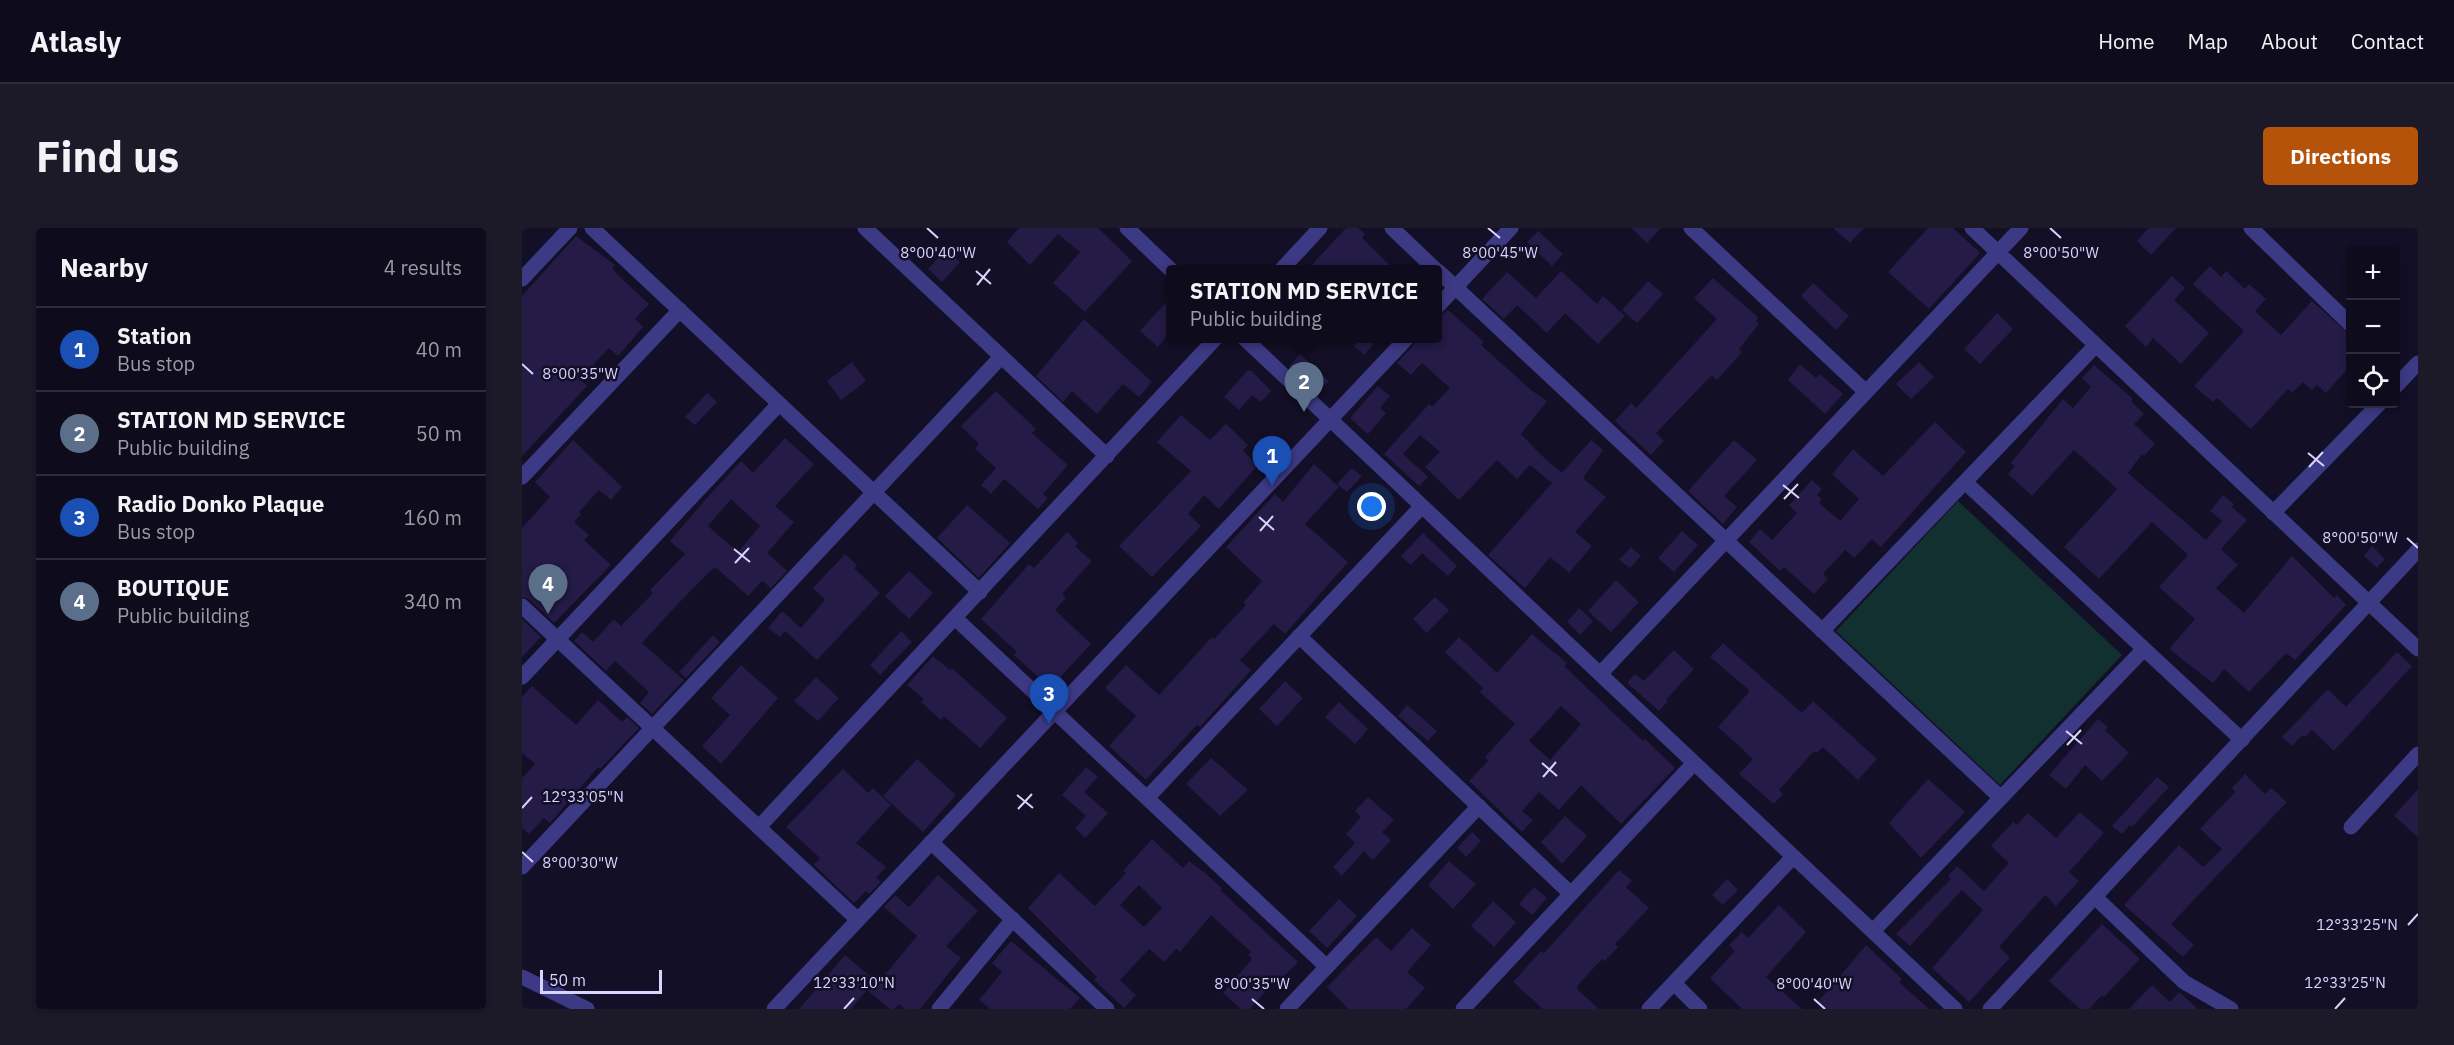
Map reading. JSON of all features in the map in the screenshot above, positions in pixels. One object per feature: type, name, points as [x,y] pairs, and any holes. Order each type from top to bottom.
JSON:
[{"type":"street","points":[[522,279],[570,228]]},
{"type":"street","points":[[592,228],[980,592]]},
{"type":"street","points":[[865,228],[1107,456]]},
{"type":"street","points":[[1127,228],[1166,265]]},
{"type":"street","points":[[1286,265],[1320,228]]},
{"type":"street","points":[[1392,228],[1432,265]]},
{"type":"street","points":[[1442,301],[1511,228]]},
{"type":"street","points":[[1691,228],[1866,392]]},
{"type":"street","points":[[1972,228],[2418,649]]},
{"type":"street","points":[[1600,674],[2021,228]]},
{"type":"street","points":[[2251,228],[2346,320]]},
{"type":"street","points":[[1442,275],[2001,798]]},
{"type":"street","points":[[522,477],[680,310]]},
{"type":"street","points":[[759,827],[1212,343]]},
{"type":"street","points":[[1248,343],[1955,1009]]},
{"type":"street","points":[[774,1009],[1403,343]]},
{"type":"street","points":[[1822,631],[2096,345]]},
{"type":"street","points":[[522,867],[1001,357]]},
{"type":"street","points":[[2400,376],[2418,363]]},
{"type":"street","points":[[522,677],[779,404]]},
{"type":"street","points":[[2273,513],[2375,408]]},
{"type":"street","points":[[1965,482],[2242,740]]},
{"type":"street","points":[[1147,798],[1422,506]]},
{"type":"street","points":[[1990,1009],[2418,550]]},
{"type":"street","points":[[522,606],[858,920]]},
{"type":"street","points":[[956,618],[1327,967]]},
{"type":"street","points":[[1299,636],[1571,894]]},
{"type":"street","points":[[1872,931],[2144,649]]},
{"type":"street","points":[[2351,827],[2418,754]]},
{"type":"street","points":[[1463,1009],[1694,763]]},
{"type":"street","points":[[1287,1009],[1479,806]]},
{"type":"street","points":[[932,842],[1107,1009]]},
{"type":"street","points":[[1649,1009],[1793,857]]},
{"type":"street","points":[[2095,897],[2184,982],[2231,1009]]},
{"type":"street","points":[[939,1009],[1012,920]]},
{"type":"street","points":[[522,977],[587,1009]]},
{"type":"street","points":[[1674,983],[1700,1009]]},
{"type":"green space","points":[[1958,501],[2122,655],[2000,785],[1836,631]]},
{"type":"building","points":[[1019,228],[1098,228],[1132,261],[1085,312],[1053,283],[1080,252],[1058,234],[1030,265],[1007,242]]},
{"type":"building","points":[[1346,228],[1358,228],[1365,234],[1362,238],[1390,265],[1312,265]]},
{"type":"building","points":[[1631,228],[1661,228],[1647,243]]},
{"type":"building","points":[[1833,228],[1864,228],[1850,243]]},
{"type":"building","points":[[1928,228],[1953,228],[1980,253],[1929,309],[1888,272]]},
{"type":"building","points":[[2149,228],[2176,228],[2151,255],[2137,241]]},
{"type":"building","points":[[1538,231],[1563,254],[1552,266],[1527,242]]},
{"type":"building","points":[[576,236],[615,265],[612,268],[649,304],[635,319],[643,327],[618,356],[609,348],[580,379],[587,386],[522,456],[522,296]]},
{"type":"building","points":[[946,249],[960,262],[942,282],[928,269]]},
{"type":"building","points":[[2210,266],[2221,277],[2226,271],[2245,289],[2249,284],[2266,299],[2255,311],[2281,335],[2312,301],[2346,331],[2346,370],[2326,393],[2317,385],[2312,390],[2303,382],[2292,393],[2288,389],[2251,429],[2217,398],[2213,402],[2194,386],[2244,331],[2193,284]]},
{"type":"building","points":[[1561,271],[1597,304],[1603,296],[1625,316],[1598,344],[1565,313],[1547,333],[1517,305],[1504,319],[1482,299],[1507,272],[1536,298]]},
{"type":"building","points":[[2172,276],[2185,288],[2174,300],[2209,333],[2181,364],[2153,338],[2146,347],[2125,326]]},
{"type":"building","points":[[1713,278],[1758,317],[1756,321],[1759,324],[1739,349],[1742,352],[1717,380],[1712,375],[1656,433],[1664,441],[1651,455],[1615,421],[1631,403],[1636,408],[1717,319],[1694,298]]},
{"type":"building","points":[[1648,281],[1663,294],[1637,323],[1622,310]]},
{"type":"building","points":[[1813,283],[1849,316],[1836,330],[1801,296]]},
{"type":"building","points":[[1166,302],[1166,337],[1158,347],[1140,331]]},
{"type":"building","points":[[1448,310],[1484,342],[1481,345],[1531,390],[1547,401],[1521,434],[1562,473],[1591,440],[1603,450],[1583,478],[1606,497],[1575,532],[1592,546],[1569,573],[1550,557],[1525,588],[1488,555],[1552,483],[1530,465],[1517,479],[1497,460],[1459,500],[1425,467],[1440,452],[1420,435],[1403,454],[1428,477],[1419,486],[1384,454],[1429,404],[1432,407],[1450,388],[1422,363],[1411,375],[1397,363],[1415,343],[1442,343],[1442,314]]},
{"type":"building","points":[[1997,313],[2013,329],[1980,364],[1964,349]]},
{"type":"building","points":[[1084,319],[1152,382],[1139,397],[1123,384],[1097,414],[1072,391],[1063,402],[1036,376]]},
{"type":"building","points":[[1357,343],[1374,343],[1364,355],[1354,346]]},
{"type":"building","points":[[1300,354],[1329,381],[1317,393],[1289,366]]},
{"type":"building","points":[[852,362],[866,381],[841,400],[827,381]]},
{"type":"building","points":[[1919,362],[1934,377],[1911,399],[1896,384]]},
{"type":"building","points":[[1800,364],[1816,378],[1820,374],[1843,394],[1825,414],[1788,380]]},
{"type":"building","points":[[2094,365],[2133,399],[2131,401],[2144,414],[2134,424],[2155,444],[2144,456],[2142,454],[2128,473],[2206,540],[2222,521],[2210,511],[2223,495],[2234,504],[2232,507],[2247,520],[2221,549],[2238,565],[2216,588],[2244,613],[2292,556],[2334,598],[2337,595],[2346,605],[2295,660],[2286,653],[2249,692],[2224,669],[2213,683],[2169,649],[2195,619],[2159,587],[2188,555],[2152,522],[2099,579],[2064,547],[2117,489],[2093,467],[2074,450],[2032,496],[2008,474],[2015,466],[2011,463],[2063,399],[2073,408],[2091,387],[2082,378]]},
{"type":"building","points":[[1247,371],[1252,371],[1271,391],[1261,402],[1252,395],[1239,410],[1224,397]]},
{"type":"building","points":[[1378,386],[1390,396],[1380,408],[1386,413],[1368,434],[1350,418]]},
{"type":"building","points":[[996,391],[1036,429],[1032,433],[1068,465],[1043,494],[1048,498],[1038,509],[1004,479],[991,494],[981,485],[996,468],[975,449],[979,444],[961,426]]},
{"type":"building","points":[[707,393],[717,402],[695,425],[685,417]]},
{"type":"building","points":[[1181,415],[1210,440],[1226,424],[1248,445],[1243,451],[1258,465],[1219,509],[1204,495],[1188,514],[1201,526],[1152,577],[1119,546],[1191,471],[1157,442]]},
{"type":"building","points":[[1935,422],[1966,452],[1881,547],[1872,539],[1854,558],[1845,550],[1823,574],[1828,579],[1814,594],[1784,567],[1780,571],[1749,542],[1760,529],[1772,540],[1797,513],[1789,505],[1812,480],[1822,489],[1817,495],[1822,499],[1819,503],[1840,521],[1859,499],[1832,474],[1853,449],[1883,476]]},
{"type":"building","points":[[785,438],[814,464],[775,506],[794,522],[767,553],[787,571],[771,588],[762,581],[748,596],[716,568],[712,569],[675,607],[642,643],[684,680],[652,714],[640,703],[649,692],[615,661],[606,671],[574,641],[582,632],[593,642],[614,619],[621,626],[653,593],[650,590],[685,554],[670,541],[705,500],[741,461],[753,473]],"holes":[[[731,499],[760,526],[738,552],[708,526]]]},
{"type":"building","points":[[573,440],[622,487],[611,500],[599,490],[579,512],[581,514],[574,522],[589,535],[584,540],[611,565],[554,623],[529,599],[522,597],[522,528],[550,497],[535,482]]},
{"type":"building","points":[[1734,440],[1757,460],[1724,496],[1737,507],[1723,524],[1688,491]]},
{"type":"building","points":[[1314,464],[1339,487],[1305,524],[1348,562],[1285,634],[1274,624],[1240,660],[1251,670],[1200,727],[1197,725],[1146,780],[1109,746],[1136,716],[1105,688],[1126,665],[1159,695],[1212,637],[1214,639],[1246,605],[1244,602],[1262,581],[1226,547],[1275,494],[1283,502]]},
{"type":"building","points":[[1352,468],[1362,476],[1347,492],[1337,484]]},
{"type":"building","points":[[967,505],[1010,543],[979,578],[937,538]]},
{"type":"building","points":[[1682,531],[1698,545],[1674,572],[1658,558]]},
{"type":"building","points":[[1067,532],[1078,543],[1075,546],[1092,561],[1062,594],[1066,598],[1055,610],[1091,644],[1050,688],[1014,655],[1017,652],[981,619],[1029,564],[1034,568]]},
{"type":"building","points":[[1423,533],[1457,566],[1448,576],[1422,553],[1411,565],[1401,556]]},
{"type":"building","points":[[2372,546],[2385,559],[2377,568],[2364,556]]},
{"type":"building","points":[[1631,547],[1641,556],[1630,568],[1619,560]]},
{"type":"building","points":[[845,554],[857,565],[854,568],[880,593],[817,660],[785,631],[780,637],[768,628],[782,611],[801,628],[825,600],[813,588]]},
{"type":"building","points":[[909,571],[933,593],[909,619],[885,596]]},
{"type":"building","points":[[1616,580],[1639,602],[1611,632],[1588,611]]},
{"type":"building","points":[[1435,597],[1449,610],[1427,633],[1413,619]]},
{"type":"building","points":[[1579,608],[1593,621],[1580,635],[1567,622]]},
{"type":"building","points":[[522,619],[541,637],[522,657]]},
{"type":"building","points":[[901,631],[912,642],[880,675],[870,665]]},
{"type":"building","points":[[1532,634],[1567,663],[1564,666],[1675,768],[1621,824],[1581,785],[1559,810],[1539,792],[1522,811],[1533,820],[1522,832],[1469,781],[1488,761],[1485,757],[1515,724],[1480,692],[1483,688],[1445,652],[1459,637],[1497,673]],"holes":[[[1561,706],[1581,724],[1550,760],[1529,741]]]},
{"type":"building","points":[[713,635],[720,642],[686,678],[679,672]]},
{"type":"building","points":[[1723,643],[1802,713],[1813,701],[1877,759],[1858,780],[1823,747],[1817,753],[1814,751],[1779,790],[1783,794],[1774,804],[1739,774],[1753,759],[1718,727],[1749,692],[1710,657]]},
{"type":"building","points":[[1674,650],[1694,669],[1659,711],[1627,683],[1635,674],[1644,681]]},
{"type":"building","points":[[2397,652],[2412,666],[2334,751],[2312,730],[2305,737],[2302,735],[2292,746],[2282,737],[2328,689],[2346,707]]},
{"type":"building","points":[[933,656],[950,670],[952,668],[1007,718],[980,748],[944,716],[941,720],[921,702],[924,699],[907,685]]},
{"type":"building","points":[[741,665],[778,698],[721,764],[702,746],[730,715],[711,698]]},
{"type":"building","points":[[816,677],[839,698],[818,721],[794,701]]},
{"type":"building","points":[[1285,681],[1303,698],[1277,726],[1259,709]]},
{"type":"building","points":[[532,686],[576,725],[598,700],[622,722],[627,717],[639,728],[600,769],[598,767],[550,823],[544,818],[529,834],[522,828],[522,778],[535,764],[522,753],[522,697]]},
{"type":"building","points":[[1339,702],[1368,729],[1355,744],[1325,717]]},
{"type":"building","points":[[1407,705],[1437,731],[1428,741],[1398,716]]},
{"type":"building","points":[[2098,719],[2108,727],[2105,730],[2129,753],[2102,781],[2085,765],[2066,789],[2049,775]]},
{"type":"building","points":[[1211,758],[1248,790],[1220,816],[1186,784]]},
{"type":"building","points":[[917,759],[956,795],[923,832],[883,796]]},
{"type":"building","points":[[1086,767],[1098,777],[1084,792],[1108,813],[1085,838],[1075,828],[1086,816],[1062,795]]},
{"type":"building","points":[[843,769],[868,793],[873,788],[891,805],[856,843],[886,867],[876,878],[881,882],[869,894],[866,891],[854,903],[814,865],[820,858],[786,827]]},
{"type":"building","points":[[2245,774],[2265,794],[2271,788],[2287,802],[2171,924],[2194,945],[2183,957],[2124,905],[2179,845],[2203,867],[2222,849],[2200,829],[2235,792],[2232,788]]},
{"type":"building","points":[[2157,777],[2169,787],[2132,827],[2130,825],[2122,834],[2112,826]]},
{"type":"building","points":[[1928,779],[1965,812],[1921,858],[1889,823]]},
{"type":"building","points":[[2418,789],[2418,837],[2394,816]]},
{"type":"building","points":[[1368,797],[1394,820],[1382,832],[1391,840],[1373,860],[1364,851],[1342,876],[1333,867],[1355,843],[1346,834],[1361,817],[1355,811]]},
{"type":"building","points":[[2080,812],[2104,833],[2069,872],[2079,881],[2056,906],[2045,895],[1999,947],[2010,958],[1969,1002],[1932,968],[1983,910],[1962,890],[1910,946],[1896,934],[1951,879],[1948,876],[1957,866],[1984,891],[2009,863],[1991,846],[2013,822],[2017,825],[2028,813],[2056,838]]},
{"type":"building","points":[[1565,816],[1587,836],[1562,864],[1541,842]]},
{"type":"building","points":[[1472,832],[1481,841],[1466,857],[1457,848]]},
{"type":"building","points":[[1152,839],[1183,868],[1189,861],[1206,874],[1222,888],[1220,890],[1298,962],[1277,983],[1274,981],[1250,1009],[1241,1009],[1223,993],[1252,959],[1248,955],[1251,952],[1211,915],[1180,952],[1176,949],[1164,962],[1149,949],[1120,980],[1136,995],[1124,1008],[1094,980],[1097,977],[1028,908],[1059,873],[1095,906],[1126,873],[1123,871]],"holes":[[[1139,885],[1162,908],[1144,927],[1120,905]]]},
{"type":"building","points":[[1449,861],[1476,884],[1453,909],[1428,885]]},
{"type":"building","points":[[1619,870],[1632,881],[1626,887],[1649,908],[1615,944],[1618,947],[1605,961],[1602,959],[1578,985],[1577,989],[1599,1009],[1543,1009],[1513,982],[1541,951],[1544,953]]},
{"type":"building","points":[[938,875],[978,911],[946,946],[961,958],[920,1009],[905,1009],[899,1004],[895,1009],[890,1009],[867,990],[851,1009],[799,1009],[845,955],[878,983],[917,936],[884,907],[895,895],[909,907]]},
{"type":"building","points":[[1727,879],[1738,890],[1723,905],[1712,895]]},
{"type":"building","points":[[1534,887],[1547,898],[1532,915],[1519,904]]},
{"type":"building","points":[[1339,899],[1357,916],[1327,948],[1309,931]]},
{"type":"building","points":[[1493,901],[1516,922],[1494,947],[1471,926]]},
{"type":"building","points":[[1779,905],[1806,932],[1766,977],[1802,1009],[1742,1009],[1710,978],[1735,951],[1729,945],[1742,932],[1748,938]]},
{"type":"building","points":[[2102,924],[2140,959],[2104,997],[2102,995],[2089,1009],[2080,1009],[2049,981]]},
{"type":"building","points":[[1412,928],[1431,945],[1407,972],[1425,988],[1406,1009],[1348,1009],[1327,987],[1376,937],[1391,951]]},
{"type":"building","points":[[1011,941],[1080,998],[1070,1009],[990,1009],[979,1000],[1002,972],[992,963]]},
{"type":"building","points":[[1866,945],[1902,979],[1899,982],[1929,1009],[1824,1009],[1817,1003]]},
{"type":"building","points":[[2152,985],[2170,1002],[2179,992],[2198,1009],[2129,1009]]},
{"type":"place","name":"STATION MD SERVICE","points":[[1304,412]]},
{"type":"place","name":"Station","points":[[1272,486]]},
{"type":"place","name":"BOUTIQUE","points":[[548,614]]},
{"type":"place","name":"Radio Donko Plaque","points":[[1049,724]]}]
